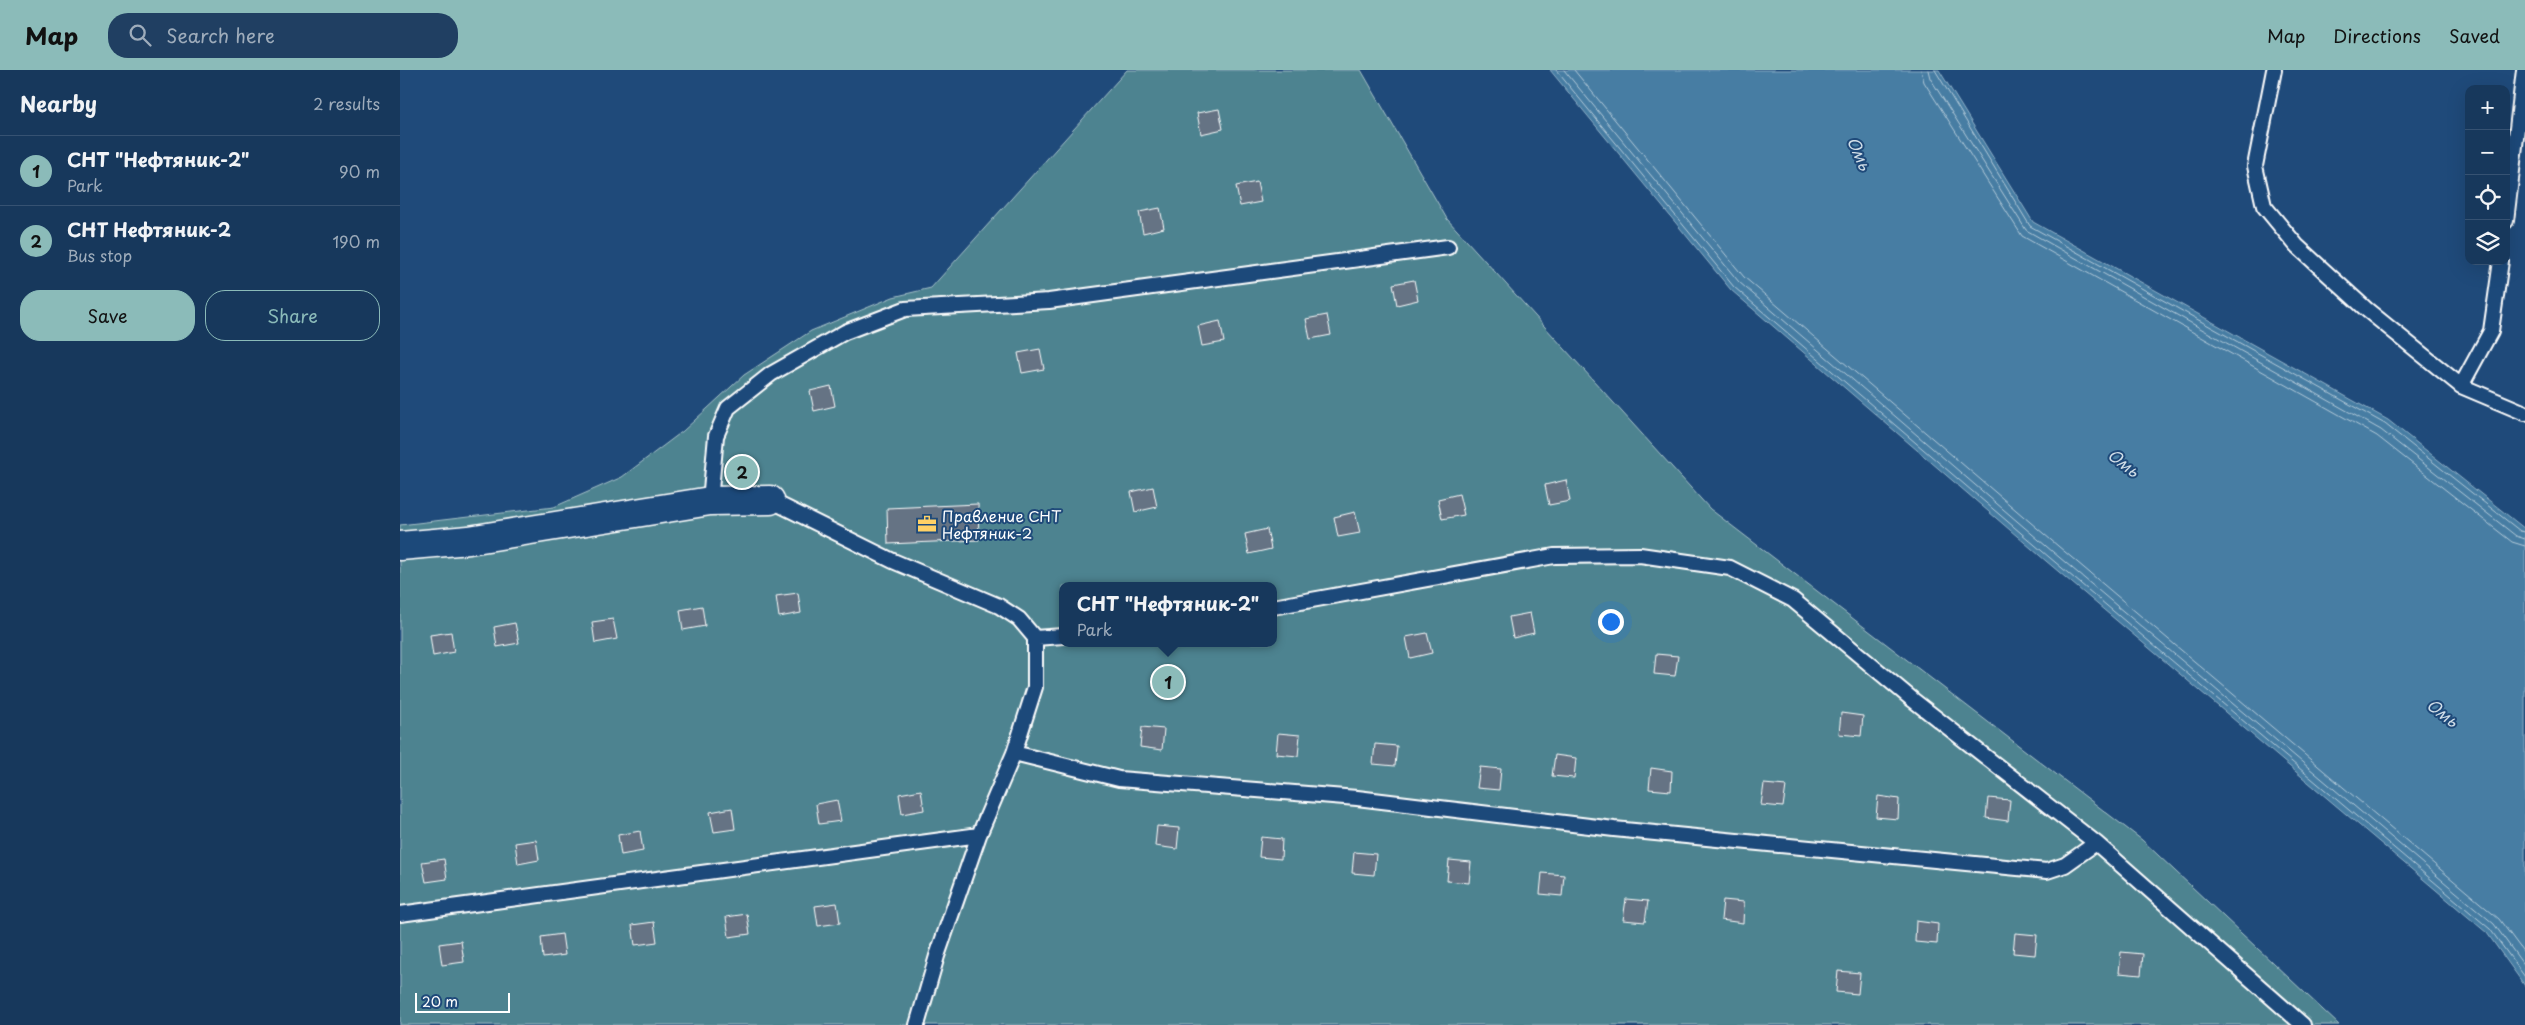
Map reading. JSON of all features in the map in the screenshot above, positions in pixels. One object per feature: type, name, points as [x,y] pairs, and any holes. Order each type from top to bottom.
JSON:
[{"type":"street","points":[[400,546],[469,540],[710,502],[770,500]]},
{"type":"lane","points":[[2274,70],[2255,166],[2264,206],[2298,246],[2366,309],[2461,386],[2525,413]]},
{"type":"lane","points":[[2506,220],[2524,70]]},
{"type":"lane","points":[[710,502],[716,436],[728,408],[771,374],[828,341],[845,332],[905,309],[1049,301],[1448,247]]},
{"type":"lane","points":[[2461,386],[2491,331],[2501,265]]},
{"type":"lane","points":[[770,500],[893,561],[999,606],[1019,619],[1035,638],[1035,687],[1014,753],[979,835],[937,956],[917,1025]]},
{"type":"lane","points":[[1277,606],[1554,556],[1640,555],[1730,568],[1793,600],[1913,700],[2096,843],[2303,1025]]},
{"type":"lane","points":[[1035,638],[1059,636]]},
{"type":"lane","points":[[1014,753],[1119,778],[1357,798],[1614,829],[2047,871],[2065,865],[2096,843]]},
{"type":"lane","points":[[400,914],[979,835]]},
{"type":"green space","points":[[1127,70],[1361,70],[1447,219],[1710,509],[2142,840],[2339,1025],[400,1025],[400,525],[554,507],[622,477],[683,431],[744,375],[811,331],[893,297],[931,288]]},
{"type":"water","name":"Омь","points":[[1550,70],[1939,70],[2033,222],[2388,420],[2525,529],[2525,986],[2487,933],[2046,561],[1731,290]]},
{"type":"building","points":[[1219,109],[1223,129],[1201,134],[1197,113]]},
{"type":"building","points":[[1257,182],[1261,202],[1240,206],[1236,186]]},
{"type":"building","points":[[1160,208],[1164,228],[1143,233],[1139,212]]},
{"type":"building","points":[[1414,280],[1418,300],[1397,305],[1393,284]]},
{"type":"building","points":[[1327,315],[1331,335],[1310,339],[1306,319]]},
{"type":"building","points":[[1220,321],[1224,342],[1202,346],[1198,326]]},
{"type":"building","points":[[1040,349],[1044,369],[1022,373],[1018,353]]},
{"type":"building","points":[[831,386],[835,406],[814,411],[810,391]]},
{"type":"building","points":[[1566,480],[1570,501],[1549,505],[1545,485]]},
{"type":"building","points":[[1153,487],[1157,507],[1135,512],[1131,492]]},
{"type":"building","points":[[1459,494],[1464,515],[1442,519],[1438,499]]},
{"type":"building","points":[[978,504],[979,540],[888,544],[887,508]]},
{"type":"building","points":[[1355,512],[1360,533],[1338,537],[1334,517]]},
{"type":"building","points":[[1267,529],[1271,549],[1249,554],[1245,534]]},
{"type":"building","points":[[798,593],[801,613],[779,617],[776,596]]},
{"type":"building","points":[[702,606],[705,626],[683,630],[680,610]]},
{"type":"building","points":[[1530,613],[1534,633],[1513,638],[1509,617]]},
{"type":"building","points":[[613,619],[617,639],[595,643],[592,622]]},
{"type":"building","points":[[515,623],[519,643],[497,647],[494,627]]},
{"type":"building","points":[[451,632],[454,652],[433,656],[430,635]]},
{"type":"building","points":[[1427,633],[1432,653],[1410,658],[1406,637]]},
{"type":"building","points":[[1656,654],[1678,656],[1675,676],[1654,674]]},
{"type":"building","points":[[1841,713],[1863,716],[1861,736],[1839,734]]},
{"type":"building","points":[[1142,727],[1164,729],[1162,750],[1140,747]]},
{"type":"building","points":[[1278,733],[1300,735],[1298,756],[1276,754]]},
{"type":"building","points":[[1375,744],[1397,746],[1395,766],[1373,764]]},
{"type":"building","points":[[1555,755],[1576,758],[1574,778],[1552,776]]},
{"type":"building","points":[[1480,767],[1501,769],[1499,790],[1477,788]]},
{"type":"building","points":[[1651,768],[1672,771],[1671,791],[1649,789]]},
{"type":"building","points":[[1764,784],[1786,786],[1783,807],[1761,805]]},
{"type":"building","points":[[921,790],[924,810],[902,814],[899,794]]},
{"type":"building","points":[[1878,796],[1899,799],[1898,819],[1876,817]]},
{"type":"building","points":[[1988,798],[2010,800],[2008,821],[1986,818]]},
{"type":"building","points":[[837,800],[841,821],[819,824],[816,804]]},
{"type":"building","points":[[732,808],[735,829],[714,832],[710,812]]},
{"type":"building","points":[[1157,826],[1179,828],[1177,849],[1155,846]]},
{"type":"building","points":[[640,831],[643,851],[621,855],[618,835]]},
{"type":"building","points":[[1261,837],[1282,839],[1281,859],[1259,857]]},
{"type":"building","points":[[536,840],[539,860],[518,864],[515,843]]},
{"type":"building","points":[[1354,852],[1376,854],[1374,875],[1352,873]]},
{"type":"building","points":[[444,859],[447,879],[426,882],[422,862]]},
{"type":"building","points":[[1449,860],[1471,862],[1469,883],[1447,881]]},
{"type":"building","points":[[1542,873],[1564,875],[1562,896],[1540,894]]},
{"type":"building","points":[[1626,899],[1648,901],[1645,922],[1623,920]]},
{"type":"building","points":[[1723,900],[1744,902],[1743,923],[1721,920]]},
{"type":"building","points":[[837,903],[840,923],[818,926],[815,906]]},
{"type":"building","points":[[747,914],[750,934],[729,937],[726,917]]},
{"type":"building","points":[[1916,921],[1938,924],[1937,944],[1915,942]]},
{"type":"building","points":[[654,922],[657,942],[635,945],[632,925]]},
{"type":"building","points":[[2015,933],[2037,935],[2035,955],[2013,953]]},
{"type":"building","points":[[562,934],[565,955],[543,958],[541,937]]},
{"type":"building","points":[[461,941],[464,962],[442,965],[439,944]]},
{"type":"building","points":[[2121,952],[2143,954],[2141,975],[2119,973]]},
{"type":"building","points":[[1838,971],[1860,973],[1858,994],[1836,992]]},
{"type":"place","name":"СНТ Нефтяник-2","points":[[742,472]]},
{"type":"place","name":"Правление СНТ Нефтяник-2","points":[[927,524]]},
{"type":"place","name":"СНТ \"Нефтяник-2\"","points":[[1168,682]]}]
